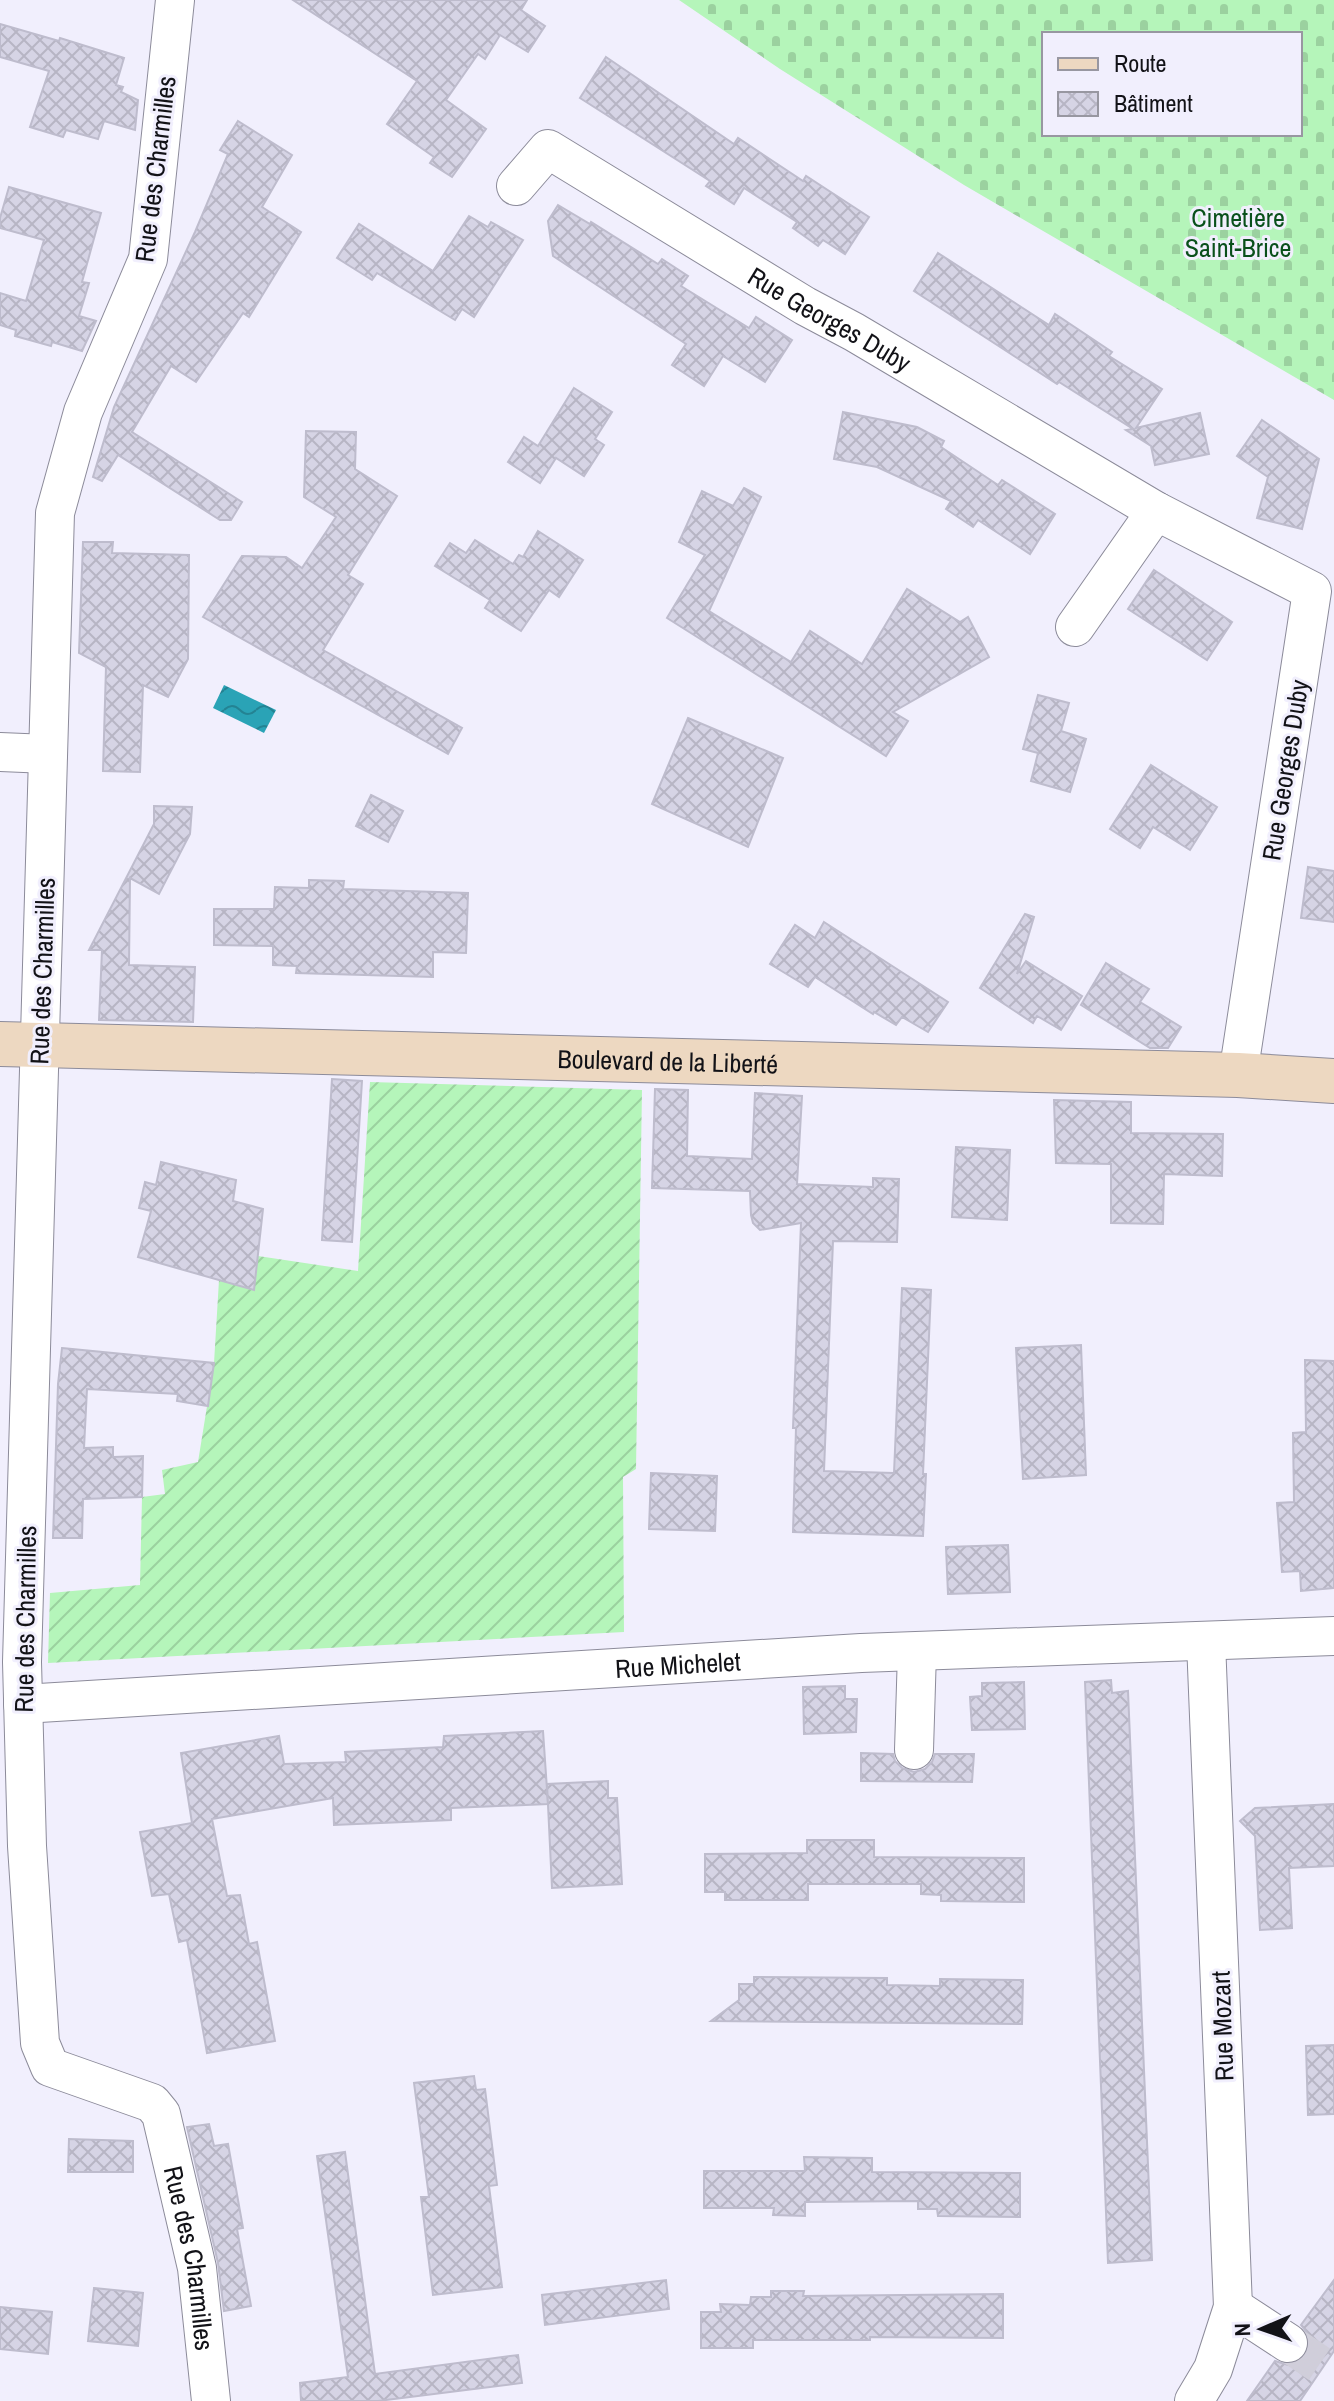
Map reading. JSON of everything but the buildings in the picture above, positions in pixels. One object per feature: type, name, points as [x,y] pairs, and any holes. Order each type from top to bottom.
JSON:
[{"type":"main road","name":"Boulevard de la Liberté","points":[[20,1045],[1238,1075],[1334,1081]]},
{"type":"street","name":"Rue des Charmilles","points":[[175,0],[148,259],[83,412],[55,513],[48,754],[20,1045],[25,1535],[23,1704],[27,1846],[40,2043],[50,2067],[152,2103],[161,2114],[197,2268],[211,2401]]},
{"type":"street","name":"Rue Georges Duby","points":[[516,186],[548,149],[805,306],[868,340],[1156,511],[1312,591],[1238,1075]]},
{"type":"street","points":[[1075,627],[1156,511]]},
{"type":"street","points":[[0,752],[48,754]]},
{"type":"street","name":"Rue Michelet","points":[[23,1704],[917,1652],[1334,1636]]},
{"type":"street","name":"Rue Mozart","points":[[1194,2401],[1213,2369],[1233,2307],[1206,1642]]},
{"type":"street","points":[[914,1750],[917,1652]]},
{"type":"street","points":[[1233,2307],[1288,2343]]},
{"type":"green space","name":"Cimetière Saint-Brice","points":[[679,0],[1334,0],[1334,400],[964,185],[780,69]]},
{"type":"green space","points":[[370,1082],[642,1090],[636,1469],[623,1477],[624,1632],[48,1663],[50,1593],[140,1585],[142,1497],[165,1494],[162,1470],[198,1462],[214,1363],[219,1280],[258,1256],[358,1271]]},
{"type":"water","points":[[224,685],[276,710],[264,733],[213,708]]},
{"type":"tunnel","points":[[1288,2343],[1334,2374]]}]
